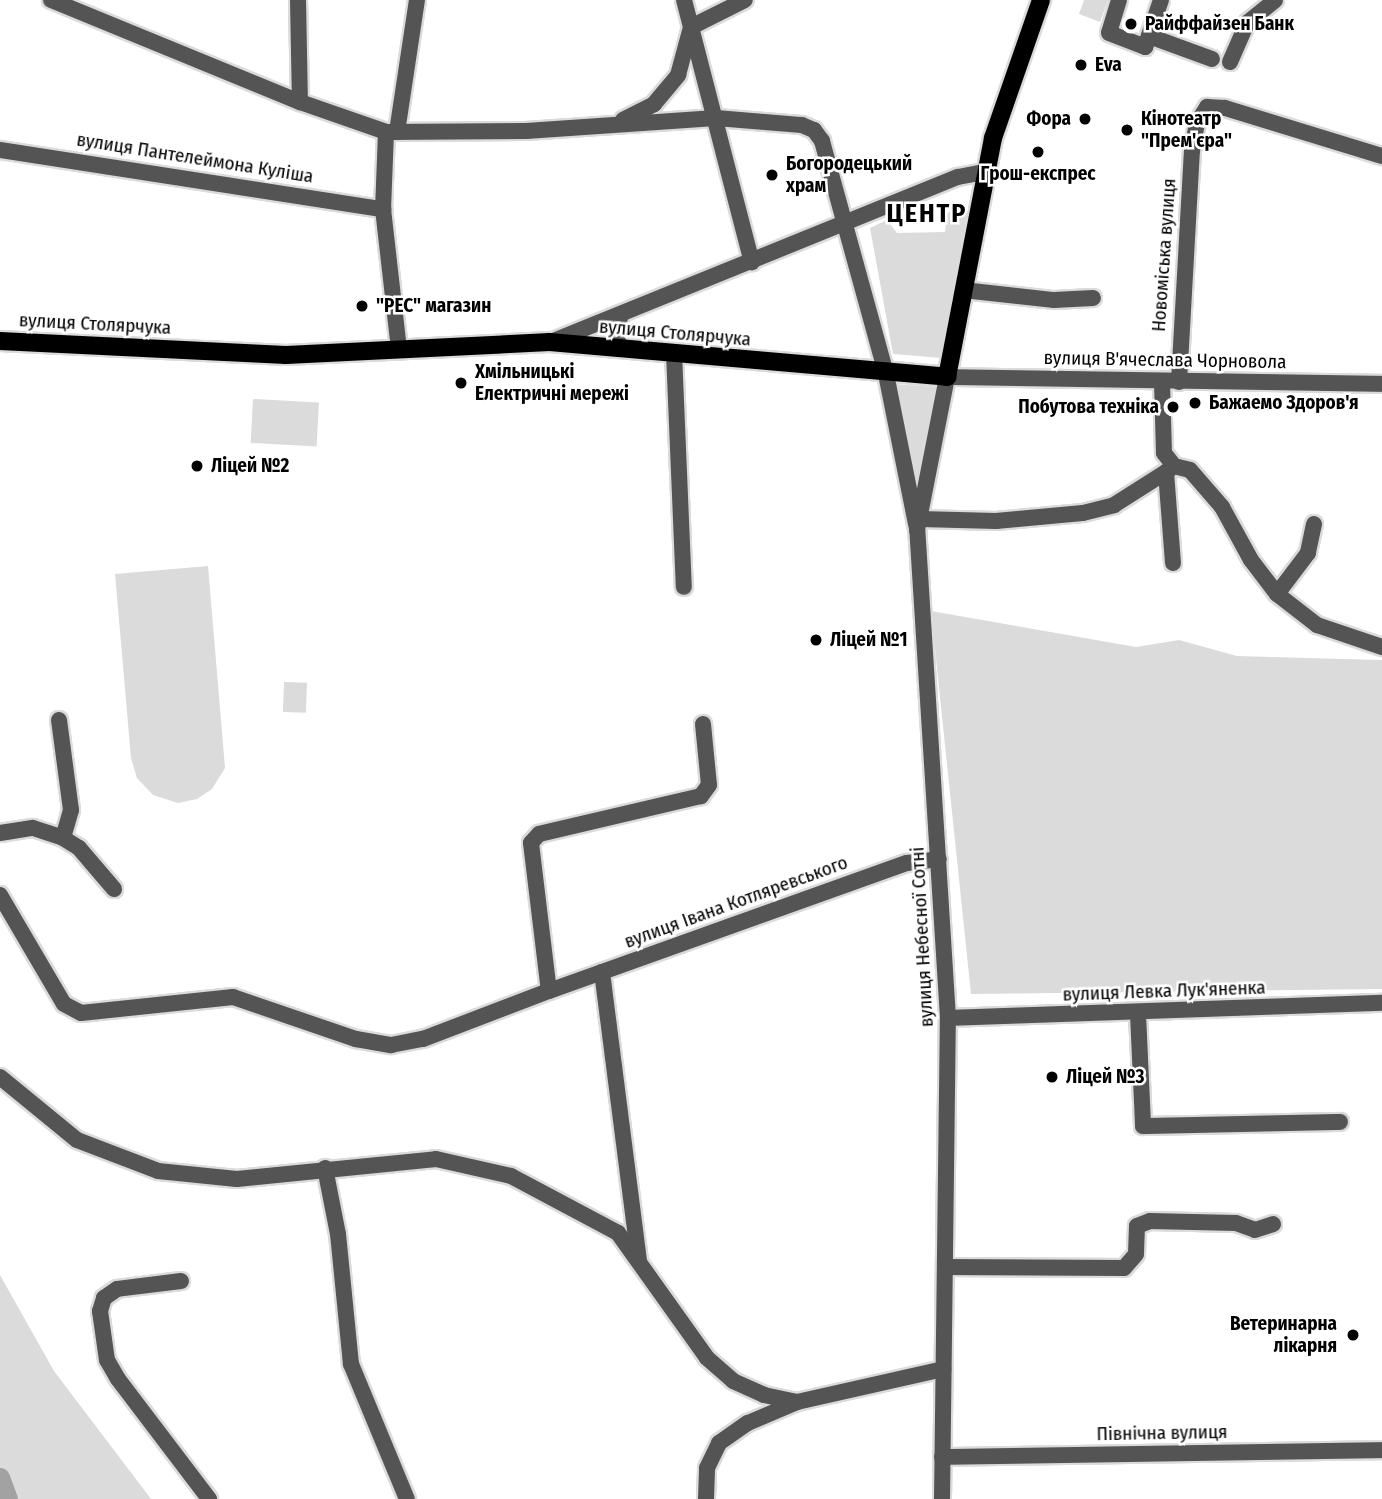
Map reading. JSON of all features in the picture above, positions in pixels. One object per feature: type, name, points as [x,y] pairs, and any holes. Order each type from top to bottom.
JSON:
[{"type":"main road","points":[[947,377],[985,172],[1041,0]]},
{"type":"main road","name":"вулиця Столярчука","points":[[0,341],[286,355],[550,342],[886,374],[947,377]]},
{"type":"street","points":[[51,0],[300,102],[392,132],[526,131],[618,122],[716,118],[802,125],[814,130],[822,141],[847,225],[886,374],[919,524],[996,522],[1083,513],[1114,505],[1170,469],[1191,470],[1222,507],[1251,561],[1278,594],[1317,625],[1382,646]]},
{"type":"street","points":[[298,0],[300,102]]},
{"type":"street","points":[[398,349],[383,209],[392,132],[417,0]]},
{"type":"street","points":[[684,0],[752,262]]},
{"type":"street","points":[[618,122],[654,104],[678,75],[691,27],[745,0]]},
{"type":"street","points":[[1119,0],[1109,33],[1145,47],[1161,0]]},
{"type":"street","points":[[1230,62],[1247,23],[1275,0]]},
{"type":"street","points":[[1149,36],[1212,59]]},
{"type":"street","name":"Новоміська вулиця","points":[[1171,382],[1192,151],[1197,123],[1206,107],[1225,108],[1382,156]]},
{"type":"street","name":"вулиця Пантелеймона Куліша","points":[[0,150],[383,209]]},
{"type":"street","points":[[550,342],[620,317],[958,177],[985,172]]},
{"type":"street","points":[[963,290],[1054,300],[1093,298]]},
{"type":"street","points":[[620,317],[616,339],[623,349]]},
{"type":"street","points":[[674,353],[684,587]]},
{"type":"street","name":"вулиця В'ячеслава Чорновола","points":[[947,377],[1382,384]]},
{"type":"street","name":"вулиця Небесної Сотні","points":[[942,1499],[948,1018],[919,524],[947,377]]},
{"type":"street","points":[[1171,382],[1164,453],[1170,469],[1173,563]]},
{"type":"street","points":[[1278,594],[1308,553],[1314,524]]},
{"type":"street","points":[[59,720],[71,810],[63,838]]},
{"type":"street","points":[[548,991],[531,843],[538,834],[701,796],[709,785],[703,724]]},
{"type":"street","points":[[0,832],[33,828],[63,838],[79,848],[114,889]]},
{"type":"street","name":"вулиця Івана Котляревського","points":[[0,895],[64,1004],[81,1013],[233,997],[356,1039],[391,1045],[423,1038],[907,863],[939,859]]},
{"type":"street","points":[[602,972],[639,1264]]},
{"type":"street","name":"вулиця Левка Лук'яненка","points":[[948,1018],[1138,1014],[1382,1003]]},
{"type":"street","points":[[1138,1014],[1143,1126],[1340,1122]]},
{"type":"street","points":[[0,1077],[77,1140],[130,1164],[188,1176],[237,1179],[436,1159],[511,1176],[618,1233],[719,1371],[748,1390],[797,1402]]},
{"type":"street","points":[[326,1168],[338,1234],[351,1364],[407,1499]]},
{"type":"street","points":[[945,1267],[1124,1268],[1136,1254],[1138,1226],[1150,1221],[1236,1223],[1255,1230],[1273,1224]]},
{"type":"street","points":[[181,1281],[117,1289],[104,1298],[100,1311],[107,1360],[118,1379],[209,1499]]},
{"type":"street","points":[[706,1499],[707,1468],[719,1443],[748,1423],[797,1402],[943,1369]]},
{"type":"street","name":"Північна вулиця","points":[[942,1457],[1382,1450]]},
{"type":"shaded area","points":[[1084,0],[1108,0],[1100,22],[1079,14]]},
{"type":"shaded area","points":[[957,205],[964,205],[968,215],[942,358],[893,354],[870,228],[887,220],[897,233],[945,232],[947,214]]},
{"type":"shaded area","points":[[894,384],[937,387],[922,475],[911,475]]},
{"type":"shaded area","points":[[253,399],[319,402],[317,446],[251,443]]},
{"type":"shaded area","points":[[208,566],[225,768],[212,789],[197,799],[178,803],[153,795],[137,778],[131,758],[115,574]]},
{"type":"shaded area","points":[[931,611],[1136,647],[1179,640],[1237,656],[1382,660],[1382,989],[971,994]]},
{"type":"shaded area","points":[[284,682],[307,683],[306,713],[283,712]]},
{"type":"shaded area","points":[[0,1275],[54,1371],[151,1499],[0,1499]]},
{"type":"waterway","points":[[0,1477],[8,1499]]},
{"type":"place","name":"Райффайзен Банк","points":[[1131,24]]},
{"type":"place","name":"Eva","points":[[1081,65]]},
{"type":"place","name":"Фора","points":[[1085,119]]},
{"type":"place","name":"Кінотеатр \"Прем'єра\"","points":[[1127,130]]},
{"type":"place","name":"Грош-експрес","points":[[1038,152]]},
{"type":"place","name":"Богородецький храм","points":[[772,175]]},
{"type":"place","name":"\"РЕС\" магазин","points":[[362,306]]},
{"type":"place","name":"Хмільницькі Електричні мережі","points":[[461,383]]},
{"type":"place","name":"Бажаемо Здоров'я","points":[[1195,403]]},
{"type":"place","name":"Побутова техніка","points":[[1173,407]]},
{"type":"place","name":"Ліцей №2","points":[[197,466]]},
{"type":"place","name":"Ліцей №1","points":[[816,640]]},
{"type":"place","name":"Ліцей №3","points":[[1052,1077]]},
{"type":"place","name":"Ветеринарна лікарня","points":[[1353,1335]]},
{"type":"district","name":"ЦЕНТР","points":[[927,214]]}]
